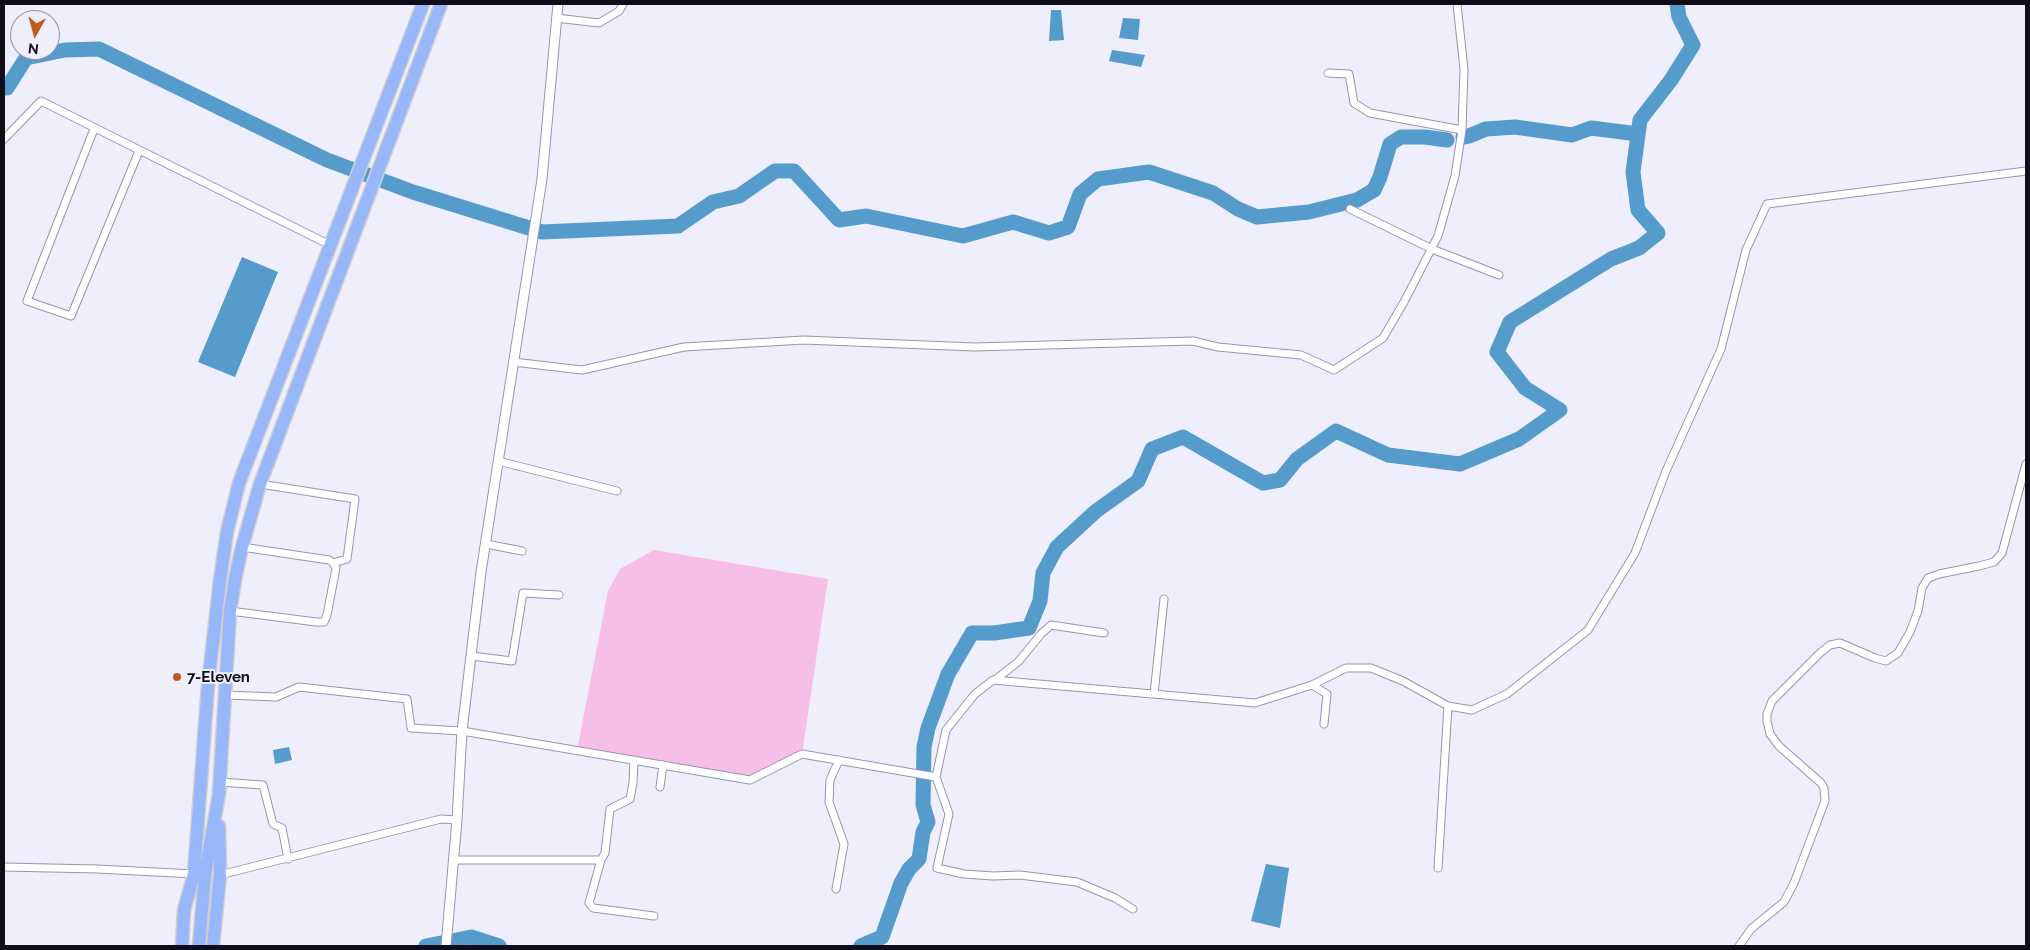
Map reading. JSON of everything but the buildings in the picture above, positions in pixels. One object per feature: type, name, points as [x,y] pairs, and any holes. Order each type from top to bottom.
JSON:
[{"type":"highway","points":[[180,946],[184,913],[194,874],[208,685],[227,532],[239,483],[423,4]]},
{"type":"highway","points":[[213,946],[220,875],[220,788],[230,611],[242,547],[260,484],[441,4]]},
{"type":"highway","points":[[206,946],[220,788]]},
{"type":"highway","points":[[198,946],[205,874],[220,788]]},
{"type":"highway","points":[[174,946],[178,923],[184,913]]},
{"type":"street","points":[[446,946],[457,820],[462,731],[481,572],[542,179],[558,4]]},
{"type":"street","points":[[556,18],[599,23],[619,11],[623,4]]},
{"type":"street","points":[[513,362],[582,370],[684,347],[804,340],[974,347],[1193,341],[1218,347],[1300,355],[1334,370],[1383,338],[1432,249],[1455,176],[1462,130],[1464,69],[1457,4]]},
{"type":"street","points":[[1328,73],[1349,74],[1354,103],[1370,113],[1462,130]]},
{"type":"street","points":[[4,139],[41,101],[330,245]]},
{"type":"street","points":[[94,128],[27,301],[71,316],[139,151]]},
{"type":"street","points":[[995,680],[1255,703],[1312,685],[1346,668],[1371,668],[1403,681],[1448,706],[1472,710],[1507,694],[1588,630],[1635,553],[1666,471],[1721,350],[1746,250],[1767,204],[2026,172]]},
{"type":"street","points":[[1350,209],[1432,249],[1499,275]]},
{"type":"street","points":[[498,461],[616,491]]},
{"type":"street","points":[[1739,946],[1751,929],[1784,902],[1794,883],[1825,801],[1824,788],[1821,783],[1779,746],[1770,734],[1766,722],[1768,709],[1772,701],[1820,652],[1830,645],[1840,643],[1886,661],[1898,653],[1910,632],[1918,610],[1922,588],[1928,578],[1994,562],[2002,553],[2026,464]]},
{"type":"street","points":[[260,484],[355,499],[347,559],[333,563]]},
{"type":"street","points":[[486,544],[522,551]]},
{"type":"street","points":[[230,611],[316,622],[324,622],[328,615],[336,568],[333,563],[329,560],[242,547]]},
{"type":"street","points":[[471,656],[512,661],[523,593],[559,595]]},
{"type":"street","points":[[1154,694],[1164,599]]},
{"type":"street","points":[[1104,633],[1050,624],[1019,661],[975,694],[946,730],[936,777],[949,814],[937,868],[964,874],[1020,875],[1077,882],[1114,898],[1133,909]]},
{"type":"street","points":[[1312,685],[1327,694],[1324,724]]},
{"type":"street","points":[[224,695],[276,698],[300,687],[407,699],[411,728],[462,731],[750,780],[802,754],[936,777]]},
{"type":"street","points":[[1438,868],[1448,706]]},
{"type":"street","points":[[634,760],[630,799],[610,809],[605,853],[601,860],[589,902],[593,908],[654,916]]},
{"type":"street","points":[[836,889],[844,844],[829,802],[830,780],[840,760]]},
{"type":"street","points":[[660,788],[663,765]]},
{"type":"street","points":[[220,788],[263,785],[273,824],[282,828],[288,859]]},
{"type":"street","points":[[220,875],[441,819],[457,820]]},
{"type":"street","points":[[454,860],[601,860]]},
{"type":"street","points":[[4,867],[194,874]]},
{"type":"shaded area","points":[[654,550],[828,579],[802,754],[750,780],[577,750],[608,591],[620,569]]},
{"type":"water","points":[[1051,10],[1061,10],[1064,40],[1049,41]]},
{"type":"water","points":[[1123,18],[1140,19],[1138,40],[1119,38]]},
{"type":"water","points":[[1112,50],[1145,55],[1141,67],[1109,61]]},
{"type":"water","points":[[242,257],[278,272],[235,377],[198,362]]},
{"type":"water","points":[[289,747],[292,760],[275,764],[273,750]]},
{"type":"water","points":[[1266,864],[1289,868],[1280,928],[1251,921]]},
{"type":"waterway","points":[[861,946],[882,937],[901,883],[909,869],[919,859],[923,832],[928,822],[923,805],[924,747],[928,728],[948,674],[972,633],[994,633],[1029,628],[1040,601],[1043,573],[1057,547],[1096,511],[1138,481],[1152,449],[1183,437],[1263,483],[1280,480],[1297,459],[1336,431],[1388,455],[1460,464],[1519,439],[1560,410],[1525,388],[1497,352],[1510,322],[1611,259],[1639,248],[1658,233],[1638,210],[1633,172],[1640,120],[1671,80],[1693,45],[1679,17],[1677,4]]},
{"type":"waterway","points":[[4,88],[7,88],[26,58],[65,50],[99,49],[327,160],[413,192],[542,232],[678,226],[713,202],[739,196],[775,171],[794,171],[839,220],[866,216],[963,236],[1013,222],[1049,233],[1068,227],[1080,194],[1098,179],[1149,172],[1213,193],[1238,209],[1257,217],[1309,212],[1357,200],[1374,190],[1390,144],[1401,137],[1425,137],[1447,140]]},
{"type":"waterway","points":[[1463,137],[1486,129],[1515,127],[1572,135],[1591,128],[1638,134]]},
{"type":"waterway","points":[[452,941],[471,937],[499,946]]},
{"type":"waterway","points":[[426,946],[441,943]]},
{"type":"place","name":"7-Eleven","points":[[177,677]]}]
